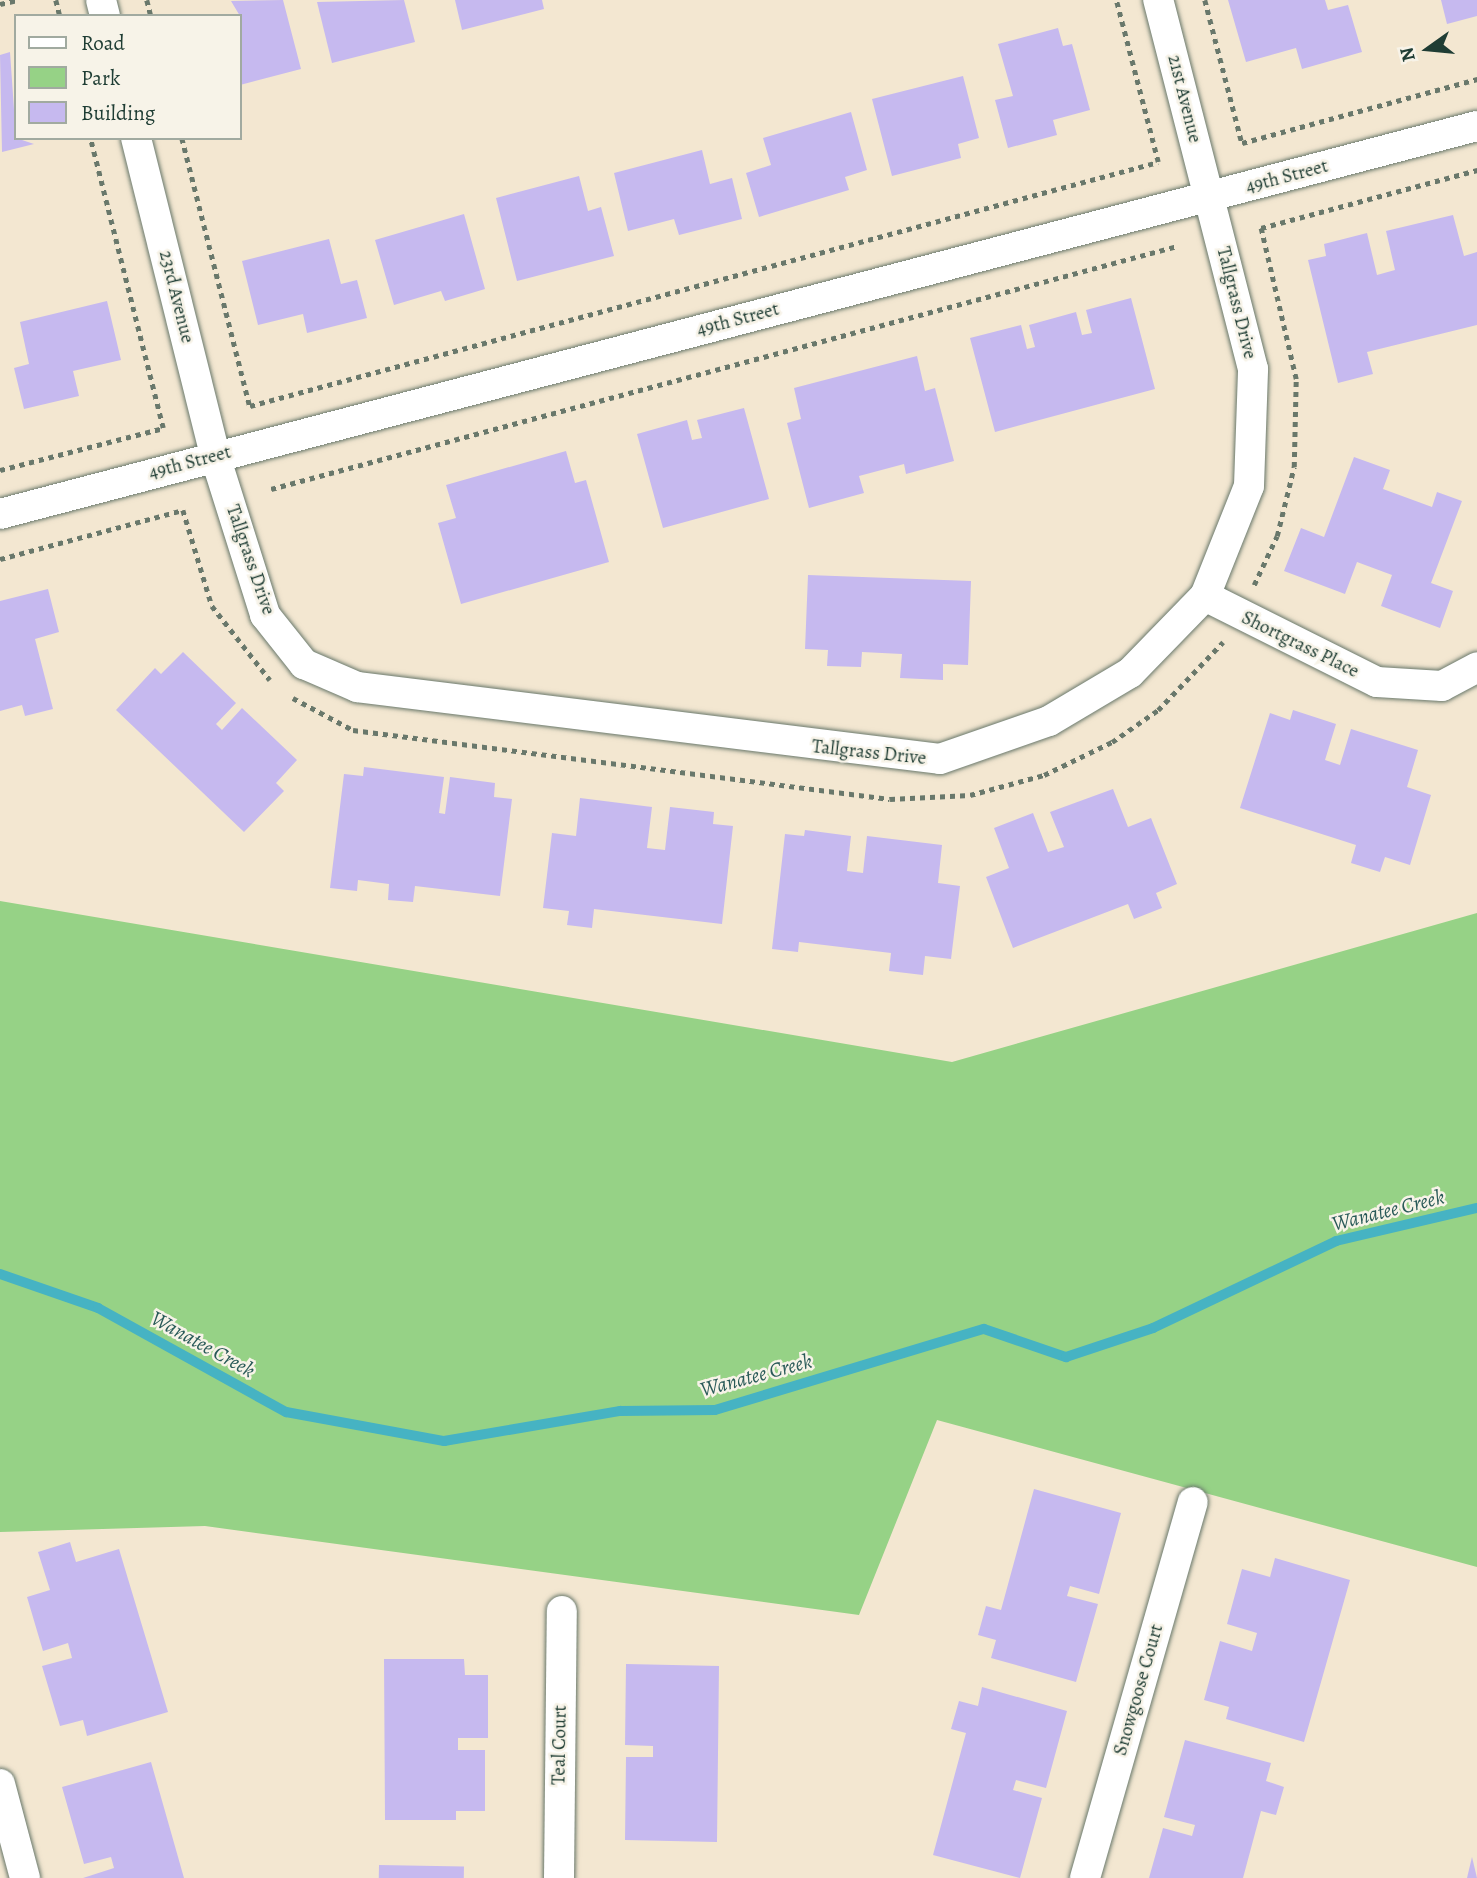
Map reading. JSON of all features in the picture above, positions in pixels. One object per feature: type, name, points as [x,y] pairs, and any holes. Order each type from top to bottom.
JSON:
[{"type":"street","name":"21st Avenue","points":[[1158,0],[1209,197]]},
{"type":"street","name":"49th Street","points":[[0,514],[1477,126]]},
{"type":"street","name":"23rd Avenue","points":[[136,140],[215,456]]},
{"type":"street","name":"Tallgrass Drive","points":[[215,456],[265,615],[304,664],[357,687],[940,760],[1049,720],[1130,673],[1205,596],[1249,486],[1253,369],[1209,197]]},
{"type":"street","name":"Shortgrass Place","points":[[1205,596],[1377,682],[1442,686],[1477,667]]},
{"type":"street","name":"Snowgoose Court","points":[[1085,1878],[1193,1502]]},
{"type":"street","name":"Teal Court","points":[[559,1878],[562,1611]]},
{"type":"street","points":[[0,1784],[25,1878]]},
{"type":"path","points":[[0,4],[18,0]]},
{"type":"path","points":[[183,140],[250,406],[1158,162],[1116,0]]},
{"type":"path","points":[[1205,0],[1242,143],[1477,79]]},
{"type":"path","points":[[0,470],[163,428],[91,140]]},
{"type":"path","points":[[286,693],[353,730],[890,799],[970,794],[1044,775],[1112,742],[1212,661],[1240,615],[1277,536],[1294,467],[1296,379],[1261,228],[1477,170]]},
{"type":"path","points":[[271,489],[1177,247]]},
{"type":"path","points":[[0,559],[183,510],[212,606],[235,643],[276,684]]},
{"type":"green space","points":[[0,901],[952,1062],[1477,913],[1477,1567],[937,1420],[859,1615],[205,1526],[0,1532]]},
{"type":"building","points":[[283,0],[301,69],[242,84],[242,14],[239,14],[231,1]]},
{"type":"building","points":[[404,0],[415,42],[332,63],[317,2]]},
{"type":"building","points":[[455,0],[542,0],[544,9],[462,30]]},
{"type":"building","points":[[1228,0],[1325,0],[1328,10],[1348,5],[1362,52],[1302,69],[1296,48],[1246,62]]},
{"type":"building","points":[[1441,0],[1477,0],[1477,16],[1447,24]]},
{"type":"building","points":[[1058,28],[1063,46],[1072,44],[1090,110],[1053,120],[1057,135],[1008,148],[995,100],[1013,96],[998,44]]},
{"type":"building","points":[[10,52],[14,140],[34,144],[2,152],[0,55]]},
{"type":"building","points":[[963,76],[979,138],[958,144],[961,158],[892,176],[872,99]]},
{"type":"building","points":[[851,112],[867,170],[845,177],[849,190],[759,217],[746,173],[771,165],[763,138]]},
{"type":"building","points":[[702,150],[710,184],[732,178],[742,219],[679,235],[674,219],[628,231],[614,173]]},
{"type":"building","points":[[579,176],[588,211],[601,207],[614,256],[517,281],[496,198]]},
{"type":"building","points":[[464,214],[485,289],[445,301],[441,291],[394,305],[375,240]]},
{"type":"building","points":[[1453,215],[1464,256],[1477,252],[1477,325],[1367,352],[1373,374],[1338,383],[1308,260],[1326,256],[1324,244],[1367,233],[1377,275],[1395,270],[1386,231]]},
{"type":"building","points":[[329,239],[341,284],[357,280],[367,318],[307,333],[303,314],[258,325],[242,261]]},
{"type":"building","points":[[1131,298],[1155,389],[995,432],[970,338],[1021,325],[1027,349],[1035,347],[1029,325],[1076,312],[1082,335],[1092,333],[1086,310]]},
{"type":"building","points":[[107,301],[121,360],[73,371],[79,396],[24,409],[14,368],[29,364],[20,322]]},
{"type":"building","points":[[917,356],[925,391],[935,388],[954,461],[906,474],[904,464],[859,476],[864,493],[809,508],[787,423],[801,419],[794,388]]},
{"type":"building","points":[[744,408],[769,499],[663,528],[637,434],[687,420],[692,440],[702,438],[697,420]]},
{"type":"building","points":[[566,451],[575,483],[586,480],[609,562],[461,604],[438,523],[456,518],[446,485]]},
{"type":"building","points":[[1354,457],[1390,470],[1383,489],[1432,507],[1437,492],[1462,501],[1431,583],[1453,591],[1440,628],[1381,606],[1392,575],[1357,562],[1345,594],[1284,571],[1301,528],[1324,537]]},
{"type":"building","points":[[808,575],[971,581],[968,665],[943,664],[943,680],[900,678],[902,654],[862,652],[861,667],[827,666],[828,650],[805,649]]},
{"type":"building","points":[[48,589],[59,632],[35,639],[53,709],[25,716],[22,705],[0,711],[0,601]]},
{"type":"building","points":[[183,652],[236,703],[216,724],[222,730],[242,708],[297,760],[276,783],[284,791],[244,832],[116,710],[155,668],[161,674]]},
{"type":"building","points":[[1293,710],[1336,724],[1325,760],[1340,765],[1351,729],[1418,750],[1407,787],[1431,795],[1410,865],[1385,857],[1380,872],[1351,863],[1356,845],[1240,808],[1270,713],[1290,720]]},
{"type":"building","points":[[364,767],[444,777],[439,813],[445,814],[450,777],[495,783],[494,797],[512,799],[500,896],[415,886],[413,902],[388,900],[389,884],[358,880],[357,891],[330,888],[344,774],[363,776]]},
{"type":"building","points":[[1113,789],[1128,827],[1151,818],[1177,884],[1156,893],[1162,908],[1134,919],[1128,904],[1013,948],[986,877],[1009,868],[994,828],[1033,813],[1048,852],[1064,847],[1050,812]]},
{"type":"building","points":[[580,798],[652,807],[647,848],[665,850],[670,807],[714,812],[713,824],[733,826],[722,924],[594,909],[592,928],[567,925],[569,911],[543,908],[552,833],[576,836]]},
{"type":"building","points":[[805,830],[851,836],[847,871],[863,873],[867,836],[942,845],[938,883],[960,886],[951,959],[925,956],[923,975],[889,971],[891,953],[799,942],[798,952],[772,949],[785,834],[804,836]]},
{"type":"building","points":[[1034,1489],[1121,1513],[1099,1594],[1070,1586],[1067,1596],[1098,1604],[1076,1682],[991,1658],[996,1640],[978,1635],[986,1606],[1001,1610]]},
{"type":"building","points":[[70,1542],[76,1562],[119,1549],[168,1712],[87,1736],[83,1720],[60,1726],[42,1666],[72,1658],[68,1643],[43,1651],[27,1597],[50,1590],[38,1552]]},
{"type":"building","points":[[1275,1558],[1350,1580],[1304,1742],[1226,1719],[1229,1707],[1204,1700],[1220,1641],[1252,1651],[1257,1633],[1227,1624],[1242,1569],[1270,1577]]},
{"type":"building","points":[[384,1659],[464,1659],[465,1675],[488,1675],[488,1738],[458,1738],[458,1750],[485,1750],[485,1811],[456,1811],[456,1820],[385,1820]]},
{"type":"building","points":[[626,1664],[719,1666],[717,1842],[625,1840],[626,1757],[653,1757],[653,1746],[625,1745]]},
{"type":"building","points":[[982,1687],[1067,1711],[1046,1788],[1016,1780],[1013,1790],[1042,1798],[1020,1878],[933,1855],[966,1733],[951,1729],[959,1701],[978,1706]]},
{"type":"building","points":[[1185,1740],[1271,1763],[1266,1781],[1284,1787],[1276,1815],[1261,1811],[1243,1878],[1149,1878],[1163,1828],[1192,1836],[1195,1825],[1164,1817]]},
{"type":"building","points":[[151,1762],[184,1878],[83,1878],[114,1868],[111,1857],[84,1864],[62,1787]]},
{"type":"building","points":[[1472,1857],[1477,1878],[1467,1878]]},
{"type":"building","points":[[379,1865],[464,1866],[464,1878],[379,1878]]},
{"type":"waterway","name":"Wanatee Creek","points":[[0,1274],[98,1308],[286,1412],[444,1441],[620,1411],[715,1410],[984,1329],[1066,1357],[1153,1328],[1336,1241],[1477,1208]]}]
